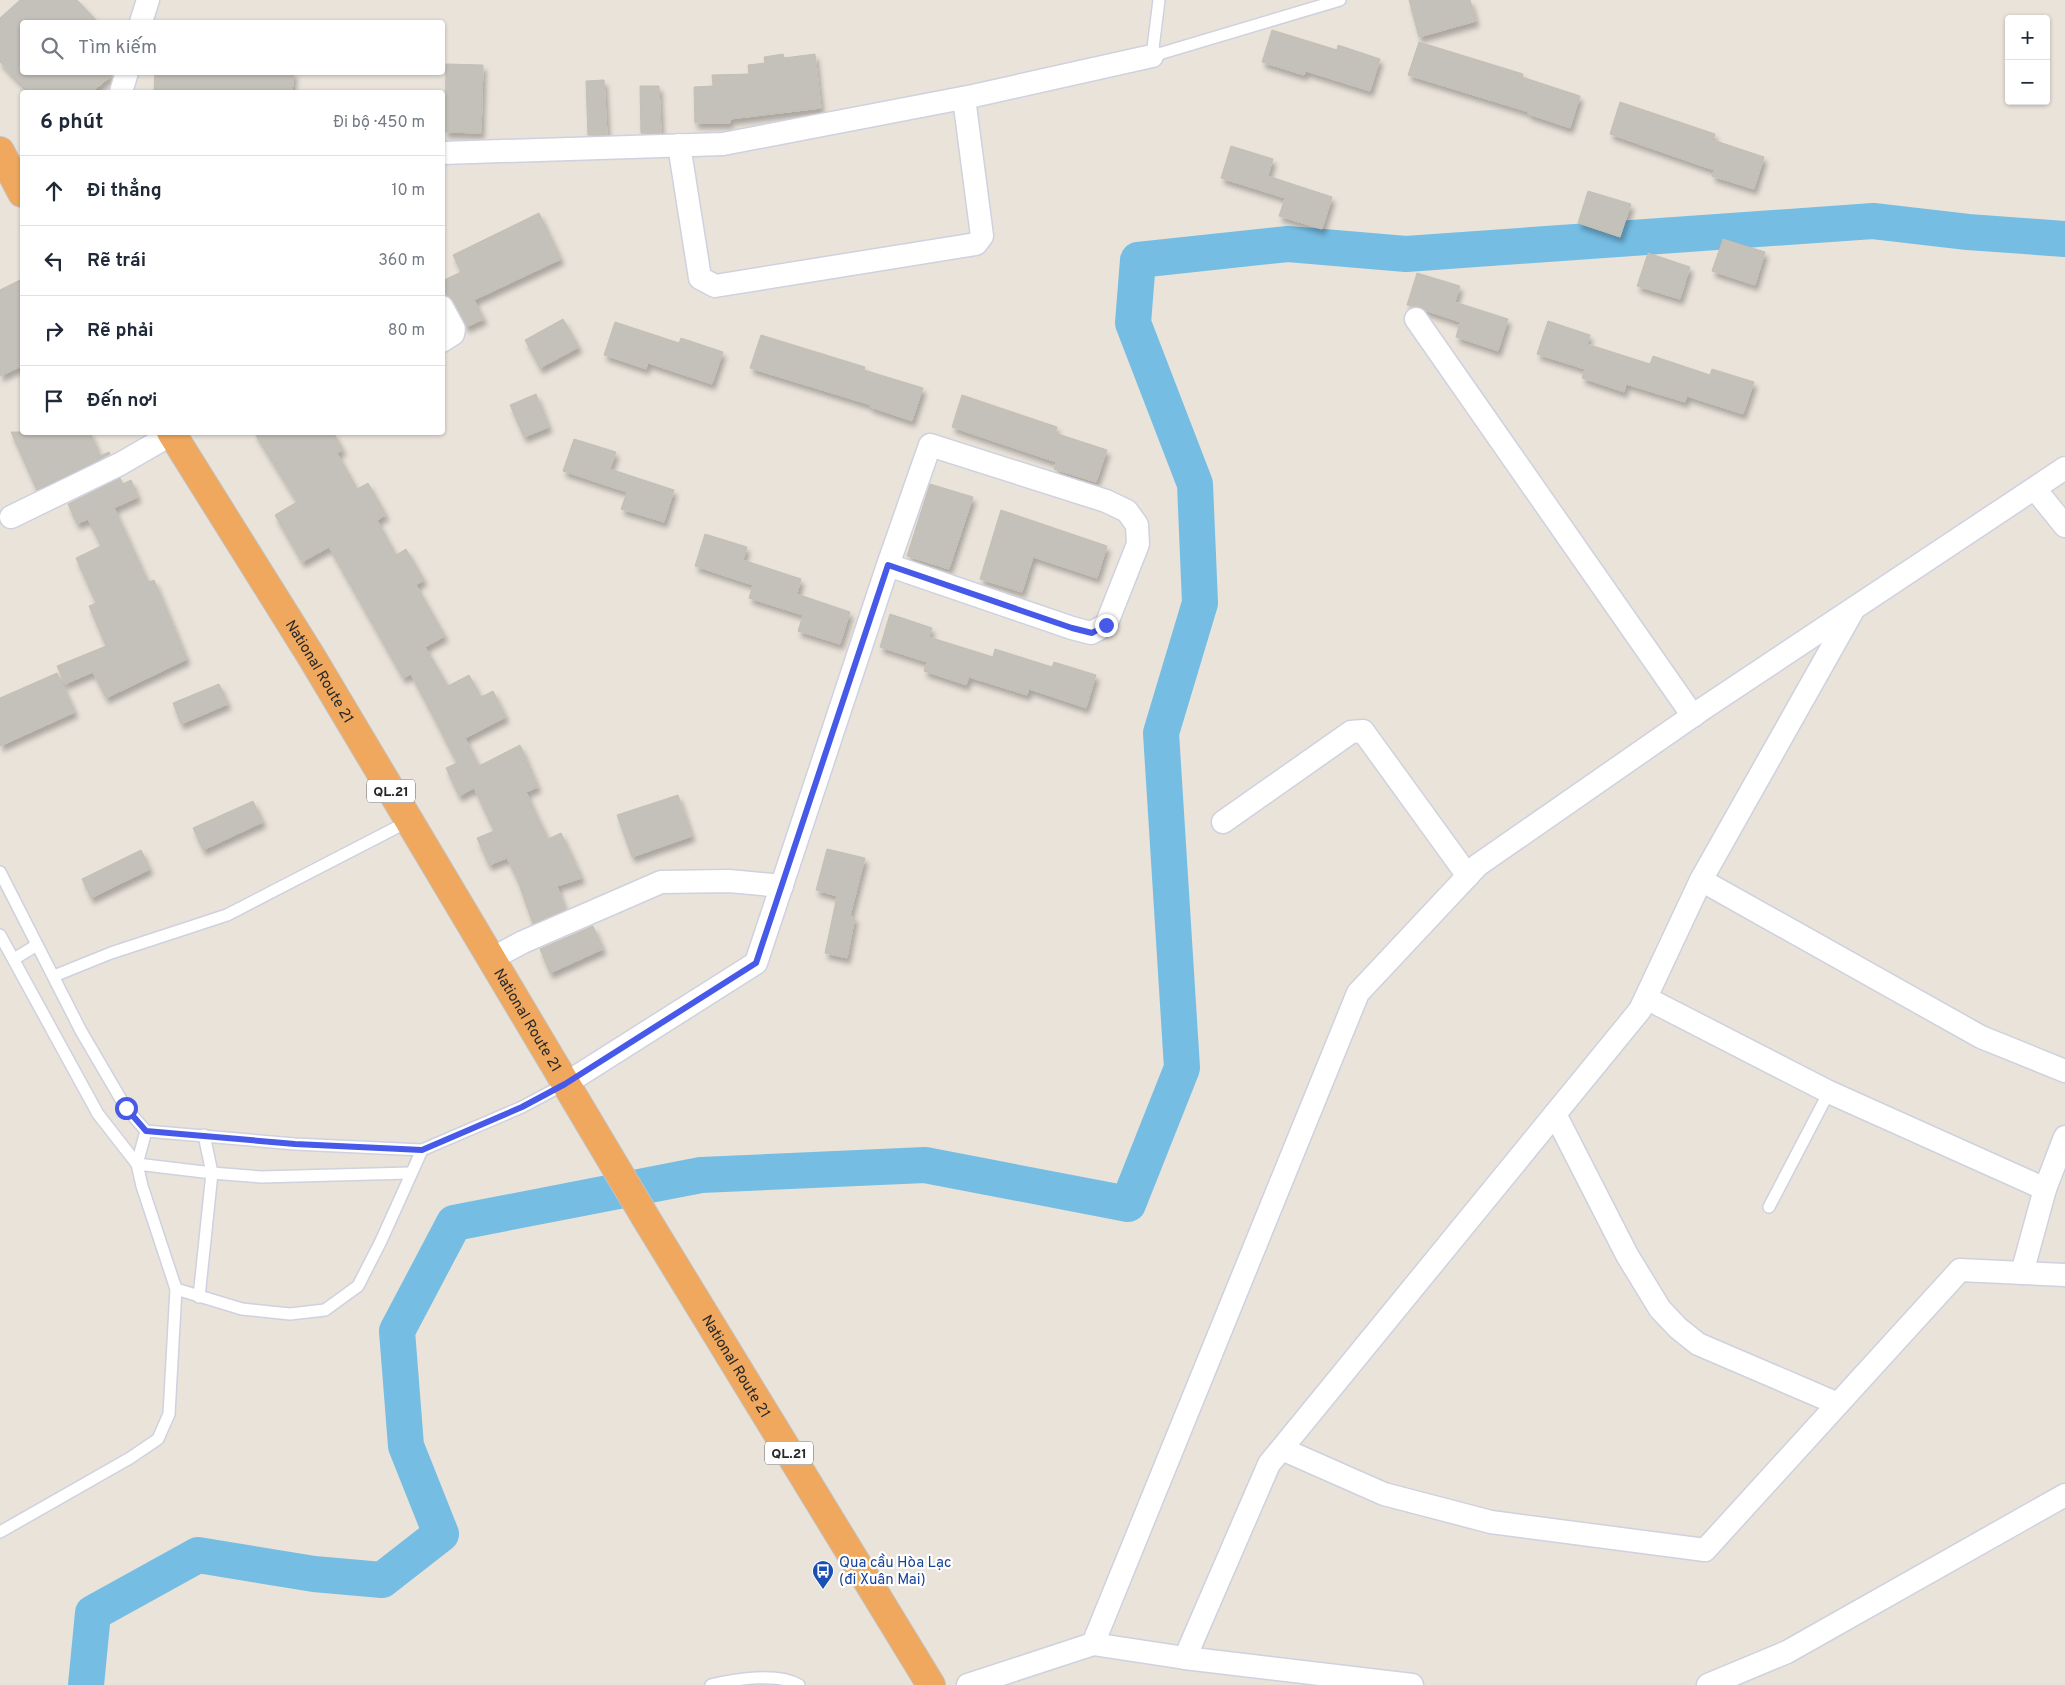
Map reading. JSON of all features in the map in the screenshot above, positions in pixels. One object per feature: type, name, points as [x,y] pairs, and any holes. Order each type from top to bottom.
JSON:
[{"type":"highway","points":[[11,161],[20,187]]},
{"type":"highway","name":"National Route 21","points":[[172,435],[311,656],[565,1084],[931,1685]]},
{"type":"street","points":[[142,20],[148,0]]},
{"type":"street","points":[[445,153],[723,144],[964,98],[1152,56]]},
{"type":"street","points":[[122,90],[125,75]]},
{"type":"street","points":[[679,145],[700,278],[715,286],[976,244],[982,236],[964,98]]},
{"type":"street","points":[[445,312],[454,329],[453,334],[445,339]]},
{"type":"street","points":[[1416,320],[1692,716]]},
{"type":"street","points":[[11,517],[120,464],[168,435]]},
{"type":"street","points":[[565,1084],[756,963],[888,565],[930,445],[1106,501],[1127,511],[1137,526],[1138,544],[1106,625],[1092,633],[1072,628],[888,565]]},
{"type":"street","points":[[1093,1644],[1358,993],[1478,865],[1692,716],[2065,468]]},
{"type":"street","points":[[2036,489],[2065,526]]},
{"type":"street","points":[[1185,1658],[1269,1464],[1640,1010],[1701,880],[1854,609]]},
{"type":"street","points":[[1224,822],[1351,732],[1363,730],[1468,876]]},
{"type":"street","points":[[1701,880],[1981,1037],[2065,1071]]},
{"type":"street","points":[[491,959],[523,942],[661,882],[729,882],[782,886]]},
{"type":"street","points":[[1646,998],[1829,1092],[2045,1189]]},
{"type":"street","points":[[1555,1114],[1627,1255],[1660,1309],[1678,1328],[1698,1344],[1838,1404]]},
{"type":"street","points":[[2022,1273],[2045,1189],[2065,1137]]},
{"type":"street","points":[[1282,1449],[1384,1494],[1491,1522],[1705,1550],[1960,1270],[2065,1275]]},
{"type":"street","points":[[1708,1685],[1787,1652],[2065,1495]]},
{"type":"street","points":[[968,1685],[1093,1644],[1185,1658],[1412,1685]]},
{"type":"lane","points":[[1159,0],[1152,56],[1340,0]]},
{"type":"lane","points":[[54,976],[111,953],[227,915],[409,821]]},
{"type":"lane","points":[[0,872],[81,1031],[126,1108],[146,1131],[295,1144],[422,1150],[522,1107],[565,1084]]},
{"type":"lane","points":[[0,935],[98,1114],[137,1164],[142,1186],[176,1290],[169,1414],[158,1439],[130,1458],[0,1532]]},
{"type":"lane","points":[[14,959],[37,946]]},
{"type":"lane","points":[[1770,1207],[1829,1092]]},
{"type":"lane","points":[[137,1164],[146,1131]]},
{"type":"lane","points":[[199,1297],[212,1173],[204,1135]]},
{"type":"lane","points":[[176,1290],[242,1309],[290,1314],[325,1310],[358,1286],[381,1241],[422,1150]]},
{"type":"lane","points":[[137,1164],[261,1177],[410,1173]]},
{"type":"lane","points":[[711,1685],[730,1680],[770,1678],[792,1681],[799,1685]]},
{"type":"building","points":[[20,0],[77,0],[96,20],[20,20],[20,75],[112,75],[94,90],[27,90],[0,62],[0,18]]},
{"type":"building","points":[[1409,0],[1470,0],[1476,21],[1419,37]]},
{"type":"building","points":[[1272,30],[1337,50],[1338,45],[1380,59],[1370,91],[1306,71],[1304,75],[1262,62]]},
{"type":"building","points":[[1419,42],[1523,74],[1522,77],[1580,96],[1570,128],[1528,114],[1529,112],[1408,75]]},
{"type":"building","points":[[783,54],[784,58],[815,54],[821,108],[730,119],[730,123],[695,123],[694,87],[713,86],[712,75],[749,74],[748,65],[765,63],[764,57]]},
{"type":"building","points":[[446,64],[483,65],[481,133],[445,132]]},
{"type":"building","points":[[155,75],[294,75],[292,90],[154,90]]},
{"type":"building","points":[[604,80],[607,135],[588,135],[586,81]]},
{"type":"building","points":[[640,86],[659,86],[661,133],[641,133]]},
{"type":"building","points":[[1620,102],[1715,134],[1713,140],[1764,157],[1754,189],[1712,176],[1714,170],[1610,134]]},
{"type":"building","points":[[1231,146],[1273,159],[1268,176],[1332,197],[1322,229],[1279,216],[1285,198],[1221,178]]},
{"type":"building","points":[[1588,191],[1631,204],[1620,237],[1578,223]]},
{"type":"building","points":[[539,213],[561,259],[474,300],[484,319],[466,327],[454,301],[445,291],[445,280],[461,272],[453,255]]},
{"type":"building","points":[[1723,239],[1765,252],[1755,285],[1712,271]]},
{"type":"building","points":[[1648,253],[1690,267],[1680,299],[1637,286]]},
{"type":"building","points":[[1417,273],[1460,286],[1455,302],[1508,319],[1498,351],[1456,337],[1460,322],[1427,311],[1421,307],[1407,305]]},
{"type":"building","points":[[20,280],[20,367],[0,376],[0,290]]},
{"type":"building","points":[[563,319],[579,347],[540,368],[525,340]]},
{"type":"building","points":[[1548,321],[1590,335],[1587,344],[1650,364],[1653,356],[1710,375],[1712,369],[1754,382],[1743,414],[1687,396],[1685,402],[1626,384],[1624,392],[1582,378],[1585,369],[1537,354]]},
{"type":"building","points":[[615,322],[679,343],[681,338],[723,352],[712,384],[648,363],[646,369],[604,355]]},
{"type":"building","points":[[761,335],[865,367],[864,370],[923,388],[912,421],[870,407],[871,405],[750,368]]},
{"type":"building","points":[[536,394],[549,427],[524,437],[510,405]]},
{"type":"building","points":[[962,395],[1057,427],[1055,433],[1107,450],[1096,482],[1054,469],[1056,462],[952,427]]},
{"type":"building","points":[[11,432],[20,432],[20,435],[91,435],[100,456],[109,452],[110,454],[37,490]]},
{"type":"building","points":[[256,435],[335,435],[343,450],[337,453],[357,489],[368,483],[386,515],[377,520],[396,555],[406,549],[424,580],[416,585],[445,636],[425,647],[448,686],[469,675],[481,697],[493,691],[506,717],[465,738],[479,766],[520,745],[538,787],[526,792],[535,812],[548,839],[561,833],[582,878],[557,886],[565,909],[533,924],[518,881],[507,858],[489,865],[477,838],[494,831],[474,788],[459,796],[446,768],[457,763],[411,674],[403,678],[329,547],[302,562],[275,515],[297,502]]},
{"type":"building","points":[[574,439],[616,452],[610,469],[674,490],[664,522],[621,509],[627,492],[563,471]]},
{"type":"building","points":[[120,478],[123,484],[131,480],[138,497],[114,508],[148,582],[154,580],[187,659],[106,698],[93,672],[65,684],[57,666],[106,646],[89,606],[96,603],[76,558],[101,546],[88,519],[77,524],[68,504]]},
{"type":"building","points":[[930,484],[973,497],[949,569],[907,556]]},
{"type":"building","points":[[1001,510],[1107,546],[1097,578],[1033,557],[1022,592],[980,579]]},
{"type":"building","points":[[705,534],[747,547],[743,560],[801,579],[797,594],[850,612],[840,644],[798,631],[803,615],[749,598],[753,585],[695,566]]},
{"type":"building","points":[[890,614],[932,628],[929,637],[993,657],[995,649],[1052,667],[1054,662],[1096,675],[1086,708],[1029,689],[1027,695],[969,677],[966,685],[924,671],[927,662],[880,647]]},
{"type":"building","points":[[57,673],[75,712],[0,746],[0,698]]},
{"type":"building","points":[[219,684],[228,704],[181,724],[173,703]]},
{"type":"building","points":[[678,795],[692,836],[632,857],[617,815]]},
{"type":"building","points":[[253,801],[263,822],[203,850],[193,828]]},
{"type":"building","points":[[827,849],[865,858],[850,916],[855,917],[847,958],[825,953],[837,896],[816,890]]},
{"type":"building","points":[[141,850],[150,869],[91,898],[82,879]]},
{"type":"building","points":[[593,926],[603,949],[550,973],[540,949]]},
{"type":"waterway","points":[[86,1685],[93,1613],[198,1555],[314,1574],[382,1580],[441,1534],[406,1446],[397,1331],[454,1223],[701,1175],[925,1165],[1128,1204],[1182,1068],[1161,733],[1200,603],[1195,484],[1133,323],[1138,260],[1288,244],[1406,254],[1873,221],[1968,232],[2065,239]]},
{"type":"place","name":"Qua cầu Hòa Lạc (đi Xuân Mai)","points":[[823,1590]]},
{"type":"route","points":[[126,1108],[146,1131],[295,1144],[422,1150],[522,1107],[565,1084],[756,963],[888,565],[1072,628],[1092,633],[1106,625]]}]
